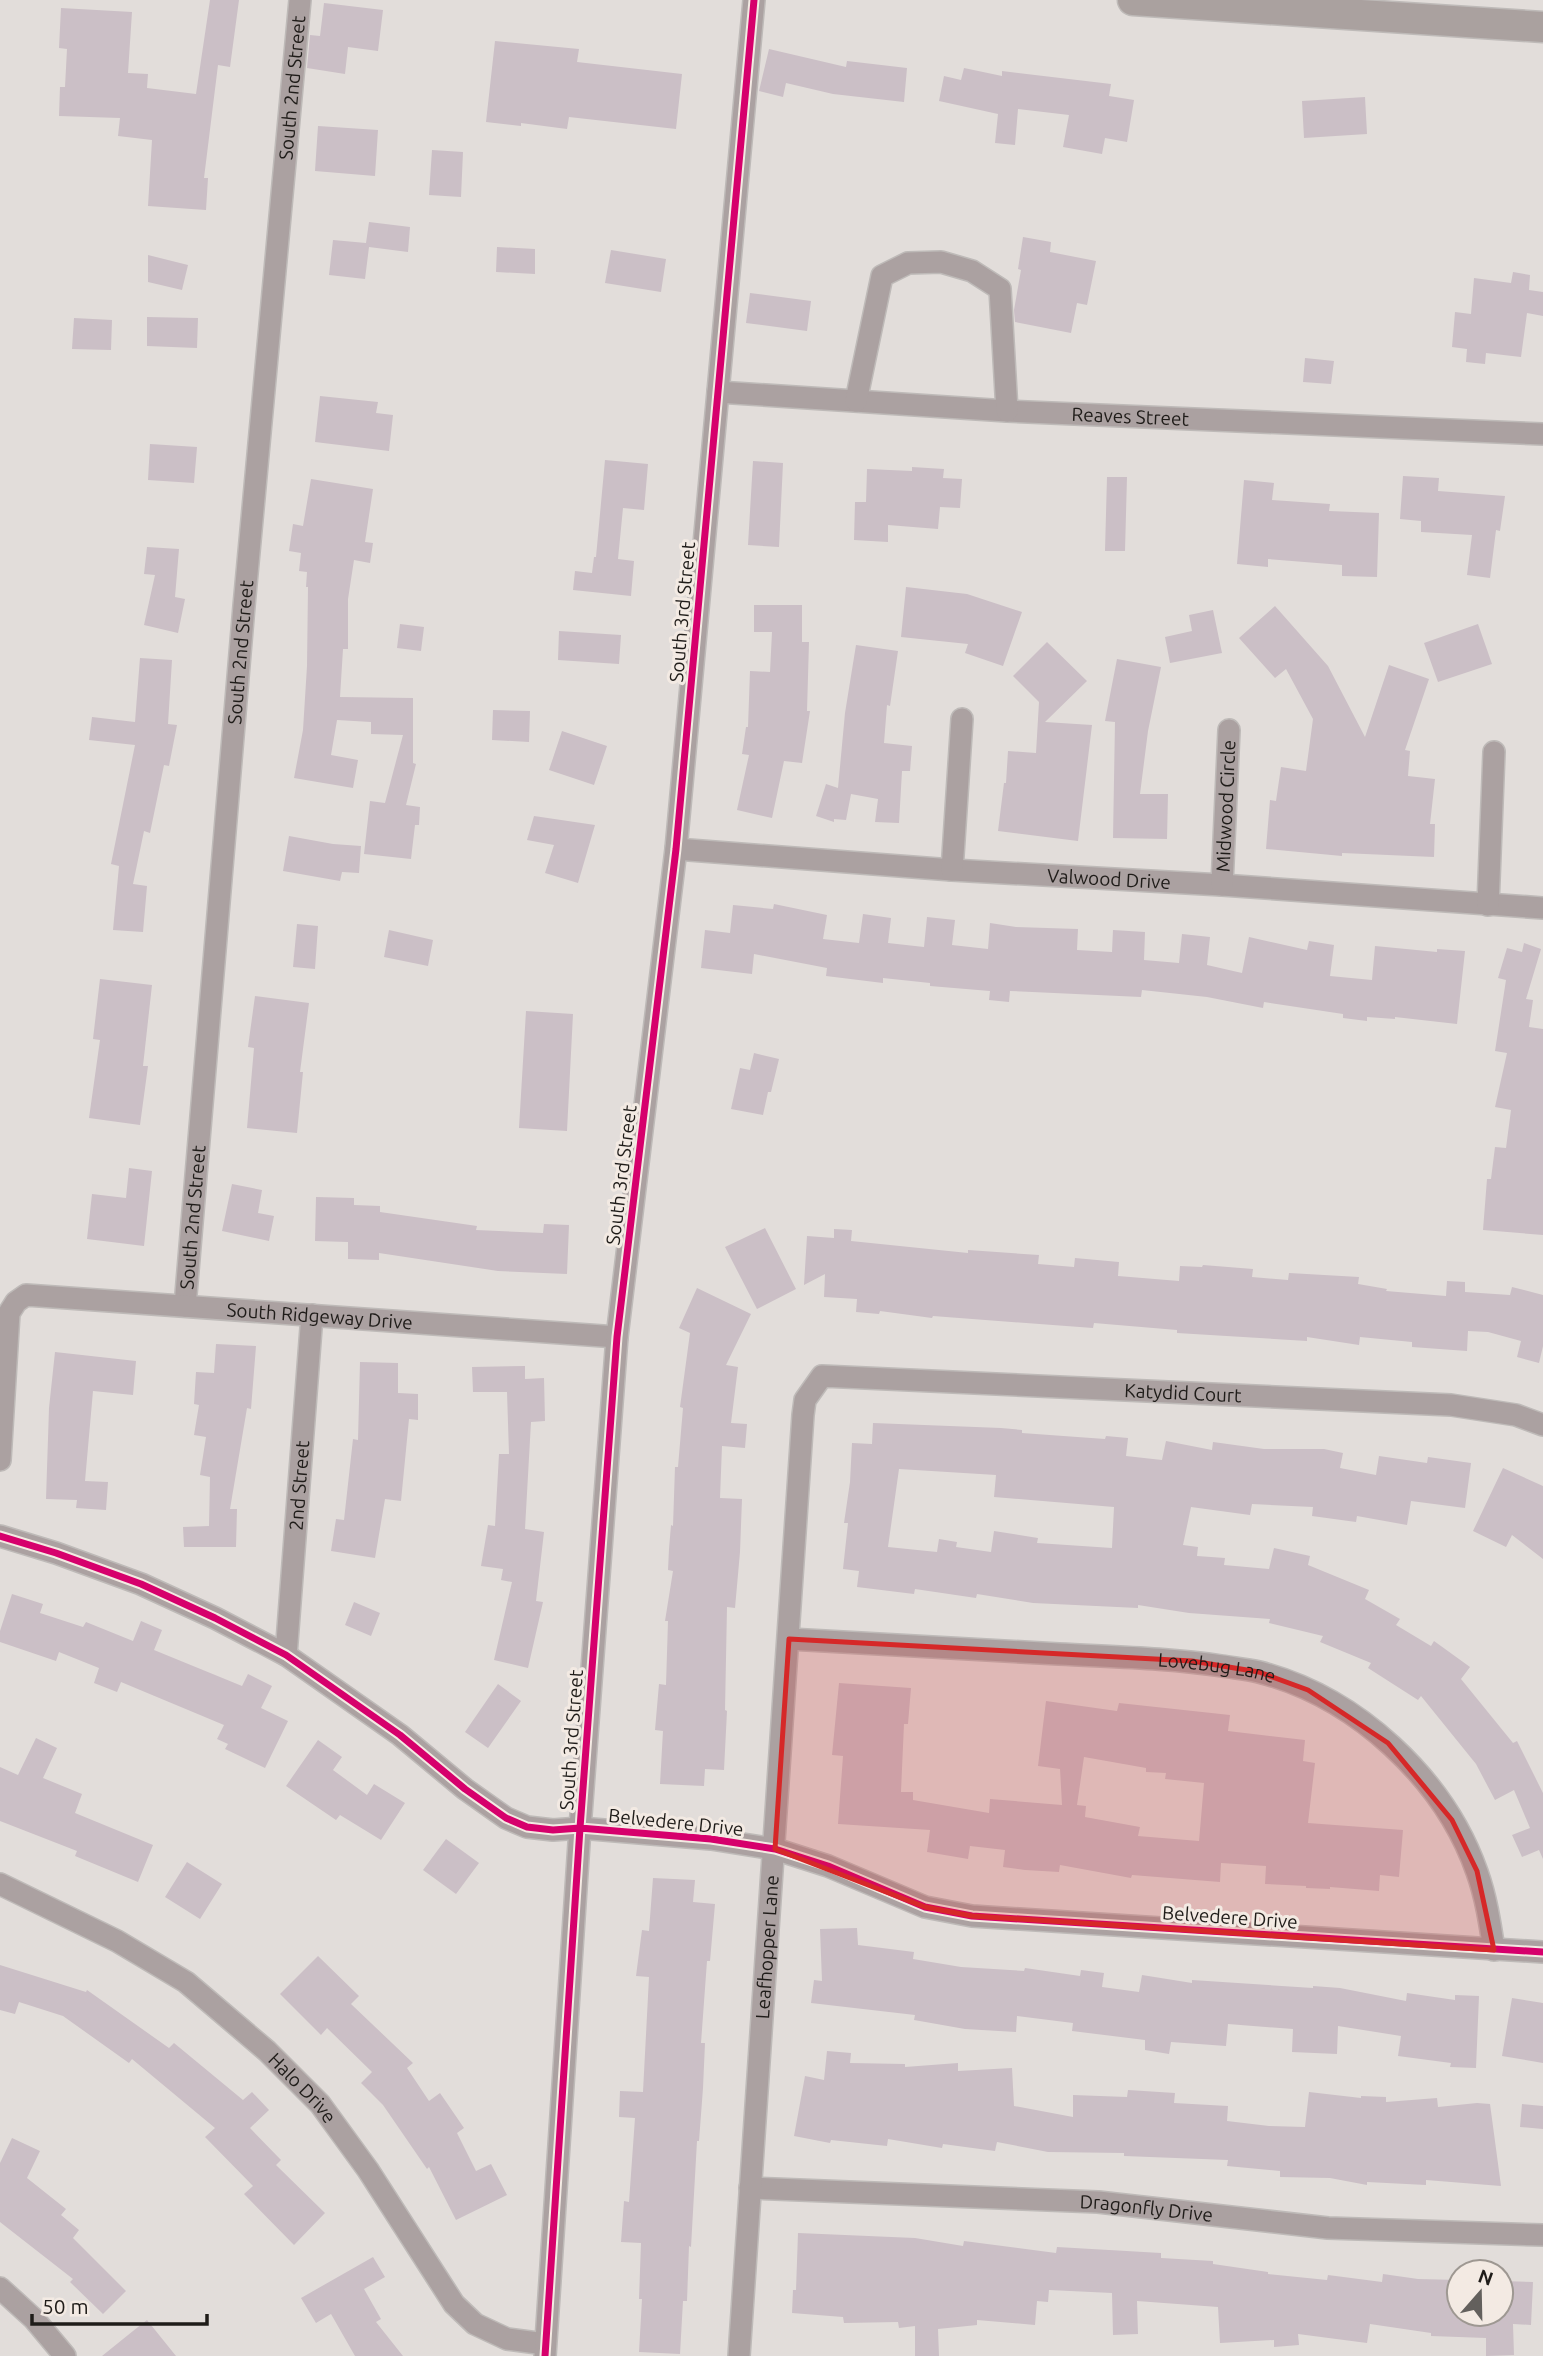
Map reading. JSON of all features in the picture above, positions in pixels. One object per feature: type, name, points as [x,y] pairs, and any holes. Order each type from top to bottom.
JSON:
[{"type":"street","name":"South 2nd Street","points":[[185,1306],[242,634],[300,0]]},
{"type":"street","name":"South 3rd Street","points":[[545,2350],[617,1337],[676,849],[754,0]]},
{"type":"street","points":[[1133,0],[1543,27]]},
{"type":"street","points":[[856,401],[882,276],[908,263],[942,262],[972,271],[1000,289],[1007,411]]},
{"type":"street","name":"Reaves Street","points":[[718,392],[1007,411],[1543,434]]},
{"type":"street","points":[[952,870],[962,719]]},
{"type":"street","name":"Midwood Circle","points":[[1222,885],[1229,730]]},
{"type":"street","points":[[1488,905],[1494,752]]},
{"type":"street","name":"Valwood Drive","points":[[676,849],[952,870],[1222,885],[1543,908]]},
{"type":"street","name":"South Ridgeway Drive","points":[[0,1460],[9,1313],[19,1298],[26,1295],[617,1337]]},
{"type":"street","name":"2nd Street","points":[[286,1655],[312,1315]]},
{"type":"street","name":"Katydid Court","points":[[822,1376],[1451,1405],[1516,1415],[1543,1425]]},
{"type":"street","name":"Leafhopper Lane","points":[[739,2356],[803,1415],[805,1401],[822,1376]]},
{"type":"street","name":"Belvedere Drive","points":[[0,1536],[141,1584],[286,1655],[348,1696],[465,1789],[506,1818],[527,1827],[553,1830],[580,1828],[712,1839],[775,1849],[828,1866],[925,1906],[972,1916],[1543,1952]]},
{"type":"street","name":"Lovebug Lane","points":[[789,1639],[1192,1661],[1259,1672],[1308,1690],[1359,1720],[1388,1743],[1423,1779],[1452,1820],[1477,1871],[1488,1911],[1494,1950]]},
{"type":"street","name":"Halo Drive","points":[[0,1884],[117,1941],[186,1982],[267,2051],[320,2104],[368,2170],[454,2304],[475,2324],[507,2339],[545,2350]]},
{"type":"street","name":"Dragonfly Drive","points":[[750,2188],[1098,2202],[1328,2228],[1543,2235]]},
{"type":"street","points":[[0,2288],[34,2319],[65,2356]]},
{"type":"highlighted area","points":[[789,1639],[1192,1661],[1259,1672],[1308,1690],[1388,1743],[1452,1820],[1477,1871],[1494,1950],[972,1916],[925,1907],[775,1849]]},
{"type":"building","points":[[210,0],[239,0],[230,67],[218,65],[204,178],[208,178],[206,210],[148,206],[152,140],[118,136],[120,118],[59,116],[60,87],[65,87],[67,49],[59,48],[61,8],[132,12],[128,73],[148,74],[147,88],[196,94]]},
{"type":"building","points":[[324,3],[383,10],[378,51],[348,47],[345,74],[307,68],[310,35],[320,36]]},
{"type":"building","points":[[495,41],[579,49],[577,62],[682,74],[676,129],[569,117],[567,129],[486,122]]},
{"type":"building","points":[[769,49],[846,67],[847,61],[907,68],[904,102],[833,94],[786,83],[783,97],[759,91]]},
{"type":"building","points":[[964,68],[1002,76],[1002,71],[1111,84],[1109,96],[1134,100],[1127,142],[1105,138],[1102,154],[1063,147],[1069,115],[1018,109],[1015,145],[995,143],[998,114],[939,101],[944,76],[961,80]]},
{"type":"building","points":[[1365,97],[1367,134],[1304,138],[1302,101]]},
{"type":"building","points":[[318,126],[378,130],[375,176],[315,171]]},
{"type":"building","points":[[432,150],[463,152],[461,197],[429,195]]},
{"type":"building","points":[[369,222],[410,227],[408,252],[369,247],[365,279],[329,275],[333,240],[366,243]]},
{"type":"building","points":[[1023,237],[1051,242],[1050,252],[1096,261],[1087,305],[1077,303],[1071,333],[1015,322],[1014,310]]},
{"type":"building","points":[[497,247],[535,249],[535,274],[496,272]]},
{"type":"building","points":[[611,250],[666,259],[661,292],[605,283]]},
{"type":"building","points":[[148,255],[188,265],[182,290],[148,282]]},
{"type":"building","points":[[1513,272],[1530,275],[1529,290],[1543,292],[1543,316],[1527,313],[1521,357],[1486,353],[1485,364],[1466,362],[1467,349],[1452,347],[1455,312],[1471,314],[1474,278],[1511,283]]},
{"type":"building","points":[[750,293],[811,301],[807,331],[746,323]]},
{"type":"building","points":[[147,317],[198,318],[197,348],[147,346]]},
{"type":"building","points":[[74,318],[112,320],[111,350],[72,349]]},
{"type":"building","points":[[1305,358],[1334,361],[1331,384],[1303,382]]},
{"type":"building","points":[[320,396],[378,402],[376,413],[393,415],[389,451],[315,442]]},
{"type":"building","points":[[150,444],[197,447],[194,483],[148,480]]},
{"type":"building","points":[[605,460],[648,464],[644,510],[623,508],[618,559],[634,561],[631,596],[573,590],[575,571],[592,573],[596,557]]},
{"type":"building","points":[[753,461],[783,463],[779,547],[748,545]]},
{"type":"building","points":[[912,467],[944,469],[943,478],[962,479],[960,508],[940,507],[938,529],[888,525],[888,542],[854,540],[855,502],[866,502],[867,469],[912,471]]},
{"type":"building","points":[[1403,476],[1439,478],[1438,491],[1505,496],[1500,531],[1496,530],[1490,578],[1467,575],[1472,535],[1421,532],[1421,521],[1400,519]]},
{"type":"building","points":[[1107,477],[1127,477],[1125,551],[1105,551]]},
{"type":"building","points":[[311,479],[373,489],[365,542],[373,543],[370,563],[354,560],[348,599],[348,649],[343,649],[340,697],[413,698],[413,763],[416,764],[406,805],[420,807],[411,859],[364,854],[370,801],[385,803],[403,735],[371,734],[371,722],[337,720],[331,755],[358,760],[353,788],[294,778],[303,730],[308,587],[307,572],[299,571],[301,553],[289,551],[293,524],[303,526]]},
{"type":"building","points":[[1244,480],[1274,483],[1272,500],[1330,504],[1329,511],[1379,513],[1377,577],[1342,576],[1342,565],[1268,559],[1268,567],[1237,564]]},
{"type":"building","points":[[147,547],[179,549],[175,597],[185,599],[178,633],[144,625],[155,575],[144,574]]},
{"type":"building","points":[[906,587],[967,594],[1022,612],[1003,666],[965,653],[968,644],[901,637]]},
{"type":"building","points":[[754,605],[802,605],[802,642],[809,642],[807,711],[810,711],[802,763],[784,761],[772,818],[737,810],[749,755],[742,754],[748,727],[750,671],[770,672],[772,632],[754,632]]},
{"type":"building","points":[[1275,606],[1328,666],[1365,737],[1389,665],[1429,679],[1405,750],[1410,751],[1408,776],[1435,779],[1430,824],[1435,824],[1434,857],[1342,853],[1342,856],[1266,849],[1270,800],[1276,801],[1281,767],[1306,771],[1313,719],[1286,669],[1275,678],[1239,638]]},
{"type":"building","points":[[1213,610],[1222,653],[1170,663],[1165,637],[1192,631],[1189,615]]},
{"type":"building","points":[[400,624],[424,627],[421,651],[397,648]]},
{"type":"building","points":[[1478,624],[1492,664],[1438,682],[1424,643]]},
{"type":"building","points":[[559,631],[621,635],[619,664],[558,660]]},
{"type":"building","points":[[1047,642],[1087,681],[1045,722],[1092,725],[1078,841],[998,831],[1008,751],[1036,753],[1039,702],[1013,676]]},
{"type":"building","points":[[856,645],[898,651],[890,706],[887,705],[884,743],[912,746],[910,771],[902,771],[899,823],[875,822],[878,799],[851,794],[846,820],[834,819],[834,822],[816,816],[826,784],[838,788],[845,713]]},
{"type":"building","points":[[140,658],[172,660],[168,724],[177,725],[169,766],[164,765],[150,833],[144,831],[133,884],[147,886],[143,932],[113,930],[119,866],[111,864],[135,745],[89,740],[92,717],[135,722]]},
{"type":"building","points":[[1117,659],[1161,667],[1148,731],[1140,794],[1168,794],[1167,839],[1113,838],[1115,722],[1105,721]]},
{"type":"building","points":[[493,710],[530,711],[529,742],[492,740]]},
{"type":"building","points":[[562,731],[607,746],[594,785],[549,770]]},
{"type":"building","points":[[534,816],[595,825],[578,883],[545,873],[554,845],[527,840]]},
{"type":"building","points":[[289,836],[361,846],[359,873],[342,872],[340,881],[283,871]]},
{"type":"building","points":[[774,904],[827,915],[823,939],[859,943],[863,914],[891,918],[888,943],[924,947],[927,917],[955,920],[952,945],[988,949],[990,923],[1016,927],[1078,929],[1077,950],[1112,952],[1113,930],[1145,932],[1144,960],[1179,963],[1182,934],[1210,937],[1207,965],[1242,973],[1249,937],[1307,950],[1309,941],[1334,945],[1330,976],[1372,980],[1375,946],[1437,952],[1437,949],[1465,951],[1457,1024],[1395,1017],[1367,1017],[1367,1021],[1343,1018],[1343,1014],[1264,1002],[1263,1008],[1207,997],[1142,990],[1141,997],[1010,991],[1009,1002],[989,1000],[990,991],[930,986],[930,983],[883,978],[883,983],[826,976],[827,968],[754,954],[752,974],[701,968],[705,930],[730,933],[733,905],[773,909]]},
{"type":"building","points":[[297,924],[318,926],[315,969],[293,967]]},
{"type":"building","points":[[389,930],[433,940],[428,966],[384,957]]},
{"type":"building","points":[[1524,943],[1541,949],[1526,999],[1533,1000],[1529,1027],[1543,1029],[1543,1235],[1483,1230],[1487,1179],[1491,1179],[1495,1147],[1506,1148],[1511,1110],[1495,1107],[1507,1053],[1495,1051],[1506,980],[1498,978],[1507,948],[1522,952]]},
{"type":"building","points":[[100,979],[152,985],[143,1066],[148,1066],[140,1125],[89,1118],[100,1040],[93,1039]]},
{"type":"building","points":[[255,996],[309,1003],[300,1072],[303,1072],[297,1133],[247,1128],[254,1048],[248,1047]]},
{"type":"building","points":[[526,1011],[573,1014],[567,1131],[519,1128]]},
{"type":"building","points":[[754,1053],[779,1059],[763,1115],[731,1109],[740,1068],[750,1070]]},
{"type":"building","points":[[129,1168],[152,1171],[144,1246],[87,1239],[92,1194],[126,1198]]},
{"type":"building","points":[[232,1184],[262,1190],[258,1213],[274,1216],[269,1241],[222,1231]]},
{"type":"building","points":[[316,1197],[354,1198],[354,1205],[380,1206],[380,1212],[477,1226],[476,1230],[543,1233],[544,1224],[569,1225],[567,1274],[498,1271],[379,1253],[379,1260],[348,1259],[348,1242],[315,1241]]},
{"type":"building","points":[[765,1228],[796,1289],[757,1309],[725,1247]]},
{"type":"building","points":[[834,1229],[852,1230],[851,1241],[968,1253],[968,1250],[1039,1255],[1038,1264],[1074,1267],[1075,1258],[1119,1262],[1118,1276],[1179,1281],[1180,1266],[1203,1265],[1253,1269],[1252,1277],[1288,1280],[1289,1273],[1359,1277],[1358,1284],[1387,1289],[1386,1291],[1446,1296],[1447,1281],[1465,1282],[1465,1292],[1510,1295],[1512,1287],[1543,1295],[1543,1346],[1539,1363],[1517,1357],[1521,1341],[1488,1332],[1468,1331],[1467,1351],[1412,1347],[1412,1342],[1360,1337],[1359,1345],[1307,1337],[1307,1341],[1177,1333],[1177,1330],[1094,1323],[1093,1328],[932,1318],[880,1311],[879,1314],[856,1312],[857,1299],[824,1297],[825,1274],[804,1285],[807,1236],[834,1238]]},
{"type":"building","points":[[697,1288],[751,1314],[726,1365],[738,1367],[731,1423],[747,1424],[745,1448],[722,1446],[720,1498],[742,1499],[740,1552],[735,1608],[727,1607],[724,1770],[705,1769],[704,1786],[660,1784],[663,1731],[655,1730],[659,1684],[666,1685],[668,1621],[665,1621],[673,1571],[668,1570],[669,1549],[671,1525],[673,1526],[675,1467],[678,1467],[683,1408],[680,1407],[690,1333],[679,1328]]},
{"type":"building","points":[[216,1344],[256,1346],[251,1409],[247,1408],[230,1509],[237,1509],[236,1547],[184,1547],[183,1527],[209,1526],[210,1477],[200,1475],[206,1437],[194,1435],[199,1405],[194,1404],[196,1372],[214,1373]]},
{"type":"building","points":[[55,1352],[136,1361],[133,1395],[93,1391],[85,1481],[108,1482],[106,1510],[76,1508],[77,1500],[46,1499],[49,1408]]},
{"type":"building","points":[[360,1362],[398,1363],[398,1393],[418,1394],[418,1420],[409,1419],[401,1501],[385,1499],[375,1558],[331,1551],[336,1519],[344,1520],[353,1439],[358,1440]]},
{"type":"building","points":[[525,1366],[525,1379],[544,1378],[545,1421],[531,1422],[525,1529],[544,1532],[536,1601],[543,1602],[528,1668],[494,1660],[512,1582],[501,1580],[503,1569],[481,1566],[488,1525],[495,1526],[499,1454],[509,1454],[507,1392],[473,1392],[472,1367]]},
{"type":"building","points":[[873,1423],[1001,1428],[1022,1430],[1022,1433],[1128,1438],[1126,1456],[1162,1460],[1166,1441],[1212,1450],[1213,1442],[1264,1449],[1324,1449],[1343,1453],[1340,1468],[1376,1475],[1379,1456],[1427,1463],[1428,1457],[1471,1463],[1465,1508],[1411,1501],[1407,1525],[1357,1516],[1356,1522],[1312,1516],[1313,1507],[1252,1504],[1250,1515],[1191,1507],[1183,1545],[1198,1547],[1197,1556],[1225,1558],[1224,1565],[1269,1569],[1274,1548],[1310,1556],[1308,1565],[1369,1590],[1365,1599],[1400,1619],[1396,1625],[1431,1646],[1434,1641],[1470,1667],[1461,1679],[1513,1743],[1517,1741],[1543,1793],[1543,1859],[1539,1850],[1522,1857],[1512,1835],[1530,1828],[1514,1790],[1495,1800],[1476,1764],[1421,1696],[1418,1700],[1368,1668],[1371,1663],[1320,1642],[1323,1636],[1269,1623],[1270,1619],[1189,1613],[1138,1605],[1138,1608],[1033,1603],[977,1594],[976,1598],[915,1589],[914,1594],[857,1587],[859,1571],[843,1569],[848,1523],[844,1523],[852,1443],[872,1444]],"holes":[[[899,1469],[996,1475],[994,1497],[1114,1507],[1112,1548],[1037,1543],[1038,1538],[994,1531],[991,1552],[956,1547],[957,1542],[939,1539],[937,1552],[888,1547]]]},
{"type":"building","points":[[1503,1468],[1543,1486],[1543,1559],[1512,1535],[1506,1547],[1473,1531]]},
{"type":"building","points":[[12,1594],[43,1604],[40,1613],[83,1627],[86,1622],[133,1641],[141,1621],[162,1630],[154,1650],[242,1686],[248,1674],[272,1686],[261,1708],[288,1721],[265,1768],[225,1749],[228,1744],[217,1739],[224,1725],[121,1682],[117,1692],[94,1683],[99,1668],[59,1652],[56,1661],[0,1642],[0,1631]]},
{"type":"building","points":[[354,1602],[380,1613],[371,1636],[345,1625]]},
{"type":"building","points":[[839,1683],[911,1688],[908,1724],[904,1724],[901,1792],[913,1792],[913,1800],[989,1813],[990,1799],[1062,1805],[1060,1769],[1038,1766],[1046,1701],[1117,1711],[1119,1703],[1230,1715],[1228,1731],[1305,1740],[1303,1761],[1315,1763],[1308,1823],[1403,1830],[1399,1877],[1380,1875],[1379,1891],[1306,1888],[1265,1884],[1266,1866],[1221,1863],[1220,1882],[1132,1875],[1131,1878],[1060,1865],[1059,1872],[1003,1867],[1005,1850],[970,1846],[968,1859],[927,1852],[930,1830],[838,1824],[843,1756],[832,1755]],"holes":[[[1084,1757],[1146,1768],[1146,1772],[1166,1773],[1165,1779],[1204,1783],[1199,1841],[1138,1836],[1140,1827],[1085,1817],[1086,1806],[1077,1805]]]},
{"type":"building","points":[[498,1684],[521,1701],[488,1748],[465,1732]]},
{"type":"building","points":[[36,1738],[57,1748],[43,1778],[82,1794],[75,1813],[153,1845],[138,1882],[75,1856],[77,1851],[0,1821],[0,1767],[18,1775]]},
{"type":"building","points":[[318,1740],[342,1757],[333,1770],[367,1795],[374,1784],[405,1803],[381,1840],[340,1815],[336,1820],[286,1786]]},
{"type":"building","points":[[446,1839],[479,1863],[456,1894],[423,1870]]},
{"type":"building","points":[[187,1862],[222,1884],[200,1919],[165,1897]]},
{"type":"building","points":[[653,1878],[695,1880],[693,1902],[715,1904],[710,1961],[707,1961],[701,2043],[705,2043],[703,2088],[691,2247],[689,2246],[687,2301],[683,2301],[680,2354],[639,2352],[641,2243],[621,2242],[624,2201],[629,2202],[635,2118],[619,2117],[620,2091],[643,2092],[649,1977],[636,1976],[642,1930],[649,1931]]},
{"type":"building","points":[[857,1928],[858,1945],[914,1952],[913,1959],[961,1967],[1024,1971],[1025,1968],[1080,1976],[1081,1970],[1104,1973],[1102,1987],[1139,1992],[1142,1975],[1192,1983],[1192,1980],[1340,1988],[1406,2001],[1407,1993],[1455,2000],[1455,1995],[1479,1996],[1476,2068],[1450,2067],[1451,2063],[1398,2056],[1401,2036],[1338,2026],[1337,2054],[1292,2052],[1293,2029],[1228,2024],[1226,2046],[1171,2042],[1169,2054],[1145,2050],[1145,2040],[1072,2031],[1073,2023],[1017,2016],[1016,2032],[965,2029],[914,2020],[915,2015],[811,2003],[814,1980],[822,1981],[820,1929]]},
{"type":"building","points":[[318,1956],[359,1996],[351,2004],[413,2063],[407,2068],[429,2101],[440,2093],[464,2128],[457,2133],[476,2171],[491,2164],[507,2195],[456,2220],[429,2167],[427,2169],[383,2105],[361,2083],[372,2072],[327,2028],[321,2035],[280,1994]]},
{"type":"building","points":[[0,1965],[86,1992],[87,1990],[169,2048],[174,2043],[243,2100],[252,2092],[269,2110],[250,2128],[281,2160],[276,2165],[325,2213],[294,2245],[244,2194],[253,2186],[205,2137],[215,2128],[132,2059],[129,2063],[63,2016],[19,2002],[15,2014],[0,2010]]},
{"type":"building","points":[[1512,1998],[1543,2003],[1543,2063],[1502,2056]]},
{"type":"building","points":[[827,2051],[851,2053],[850,2063],[905,2064],[905,2067],[958,2063],[958,2071],[1012,2068],[1014,2106],[1073,2117],[1073,2095],[1127,2097],[1128,2090],[1175,2093],[1174,2103],[1228,2106],[1227,2121],[1269,2126],[1305,2127],[1309,2092],[1361,2098],[1386,2097],[1386,2102],[1437,2098],[1438,2107],[1490,2104],[1501,2186],[1426,2180],[1426,2185],[1367,2182],[1367,2185],[1330,2178],[1280,2177],[1280,2171],[1227,2166],[1228,2160],[1124,2156],[1124,2153],[1048,2152],[997,2142],[995,2151],[943,2144],[942,2148],[888,2139],[887,2146],[831,2140],[830,2143],[794,2136],[805,2076],[824,2080]]},
{"type":"building","points":[[1522,2104],[1543,2106],[1543,2129],[1520,2127]]},
{"type":"building","points":[[12,2138],[40,2151],[27,2178],[66,2209],[61,2215],[79,2230],[73,2238],[126,2291],[103,2314],[70,2282],[73,2279],[0,2222],[0,2163]]},
{"type":"building","points":[[798,2233],[915,2238],[963,2246],[964,2241],[1056,2253],[1057,2247],[1161,2253],[1161,2258],[1213,2261],[1213,2264],[1268,2274],[1327,2280],[1328,2275],[1382,2282],[1383,2274],[1445,2280],[1445,2328],[1513,2328],[1514,2355],[1486,2356],[1486,2338],[1431,2336],[1431,2333],[1370,2324],[1367,2343],[1298,2334],[1299,2345],[1274,2347],[1274,2340],[1220,2343],[1218,2307],[1137,2301],[1138,2334],[1113,2335],[1112,2293],[1049,2290],[1048,2302],[1037,2301],[1035,2325],[977,2320],[977,2325],[938,2329],[939,2356],[915,2356],[915,2326],[899,2328],[898,2322],[844,2323],[843,2317],[792,2313],[793,2290],[796,2290]]},
{"type":"building","points":[[373,2257],[385,2277],[364,2289],[381,2319],[376,2322],[403,2356],[355,2356],[331,2314],[316,2323],[301,2298]]},
{"type":"building","points":[[1515,2281],[1533,2282],[1531,2325],[1515,2324]]},
{"type":"building","points":[[147,2320],[176,2356],[102,2356],[133,2331]]},
{"type":"cycle path","points":[[545,2356],[580,1828],[617,1337],[676,849],[754,0]]},
{"type":"cycle path","points":[[0,1536],[141,1584],[286,1655],[400,1735],[465,1789],[506,1818],[527,1827],[553,1830],[580,1828],[711,1839],[775,1849],[828,1866],[925,1907],[972,1916],[1543,1952]]}]
